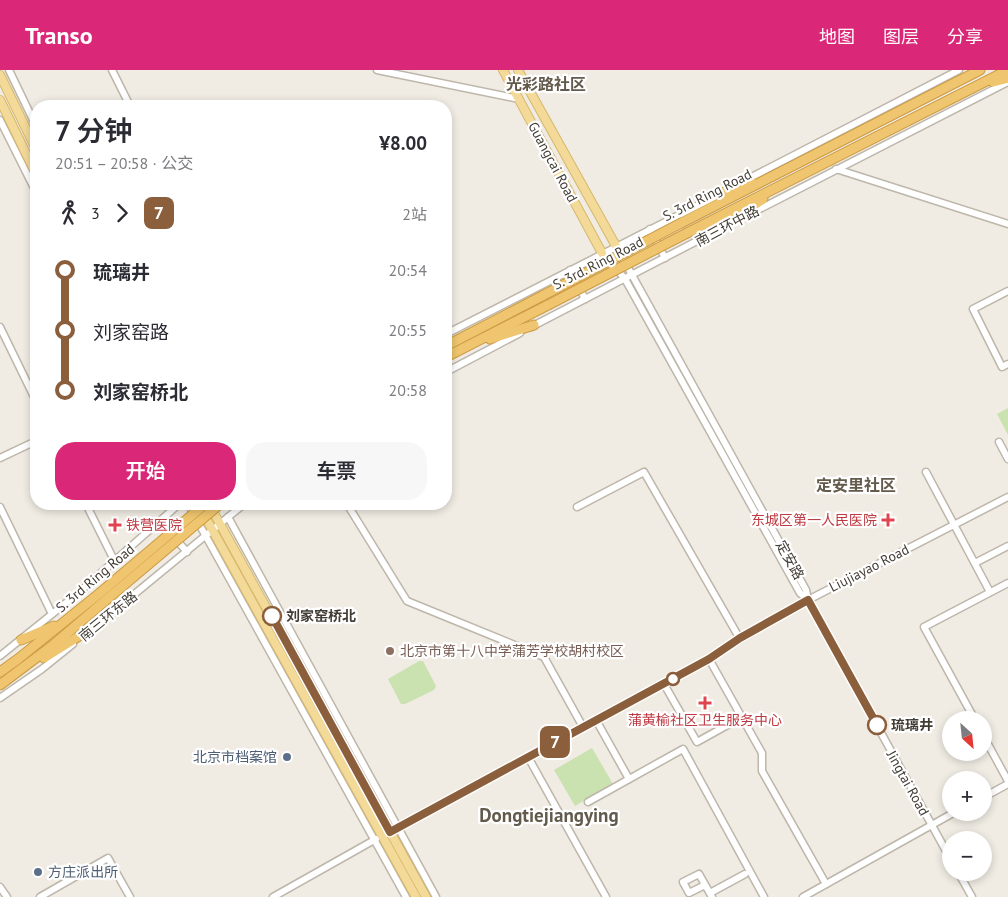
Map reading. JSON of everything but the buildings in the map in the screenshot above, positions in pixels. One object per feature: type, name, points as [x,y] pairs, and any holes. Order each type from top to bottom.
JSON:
[{"type":"highway","name":"S. 3rd Ring Road","points":[[687,233],[1008,70]]},
{"type":"highway","name":"S. 3rd Ring Road","points":[[452,343],[975,72]]},
{"type":"highway","points":[[976,87],[1008,78]]},
{"type":"highway","points":[[717,196],[797,165]]},
{"type":"highway","points":[[719,229],[795,178]]},
{"type":"highway","name":"S. 3rd. Ring Road","points":[[464,348],[687,233]]},
{"type":"highway","points":[[452,354],[464,348],[534,325]]},
{"type":"highway","name":"S. 3rd Ring Road","points":[[3,683],[198,510]]},
{"type":"highway","points":[[103,596],[212,510]]},
{"type":"highway","name":"S. 3rd Ring Road","points":[[0,672],[18,660],[66,621],[103,596]]},
{"type":"highway","points":[[21,640],[66,621]]},
{"type":"highway","points":[[3,683],[96,626]]},
{"type":"main road","name":"Guangcai Road","points":[[504,70],[602,254]]},
{"type":"main road","name":"Guangcai Road","points":[[518,70],[616,246]]},
{"type":"main road","points":[[0,75],[30,137]]},
{"type":"main road","points":[[0,100],[30,162]]},
{"type":"main road","points":[[201,510],[386,834],[426,897]]},
{"type":"main road","points":[[212,510],[312,690],[416,897]]},
{"type":"street","points":[[10,70],[30,113]]},
{"type":"street","points":[[112,70],[127,100]]},
{"type":"street","points":[[378,70],[519,99]]},
{"type":"street","points":[[452,331],[959,70]]},
{"type":"street","name":"南三环中路","points":[[452,369],[719,229],[1008,82]]},
{"type":"street","points":[[0,120],[30,180]]},
{"type":"street","points":[[836,169],[1008,224]]},
{"type":"street","points":[[650,229],[665,258]]},
{"type":"street","name":"定安路","points":[[616,246],[806,590],[808,600]]},
{"type":"street","name":"定安路","points":[[602,254],[624,279],[800,593],[808,600]]},
{"type":"street","points":[[570,270],[585,299]]},
{"type":"street","points":[[1008,291],[973,309],[1002,367],[1008,364]]},
{"type":"street","points":[[0,327],[30,389]]},
{"type":"street","points":[[999,442],[1008,459]]},
{"type":"street","points":[[0,458],[30,444]]},
{"type":"street","points":[[577,507],[644,472],[685,546],[740,638]]},
{"type":"street","points":[[926,472],[990,592]]},
{"type":"street","name":"Liujiayao Road","points":[[273,897],[374,840],[664,684],[808,600],[1008,497]]},
{"type":"street","points":[[0,507],[52,614]]},
{"type":"street","points":[[89,510],[115,562]]},
{"type":"street","points":[[0,656],[115,562],[172,510]]},
{"type":"street","points":[[191,510],[406,897]]},
{"type":"street","points":[[220,524],[237,510]]},
{"type":"street","points":[[351,510],[407,601],[544,657],[583,728]]},
{"type":"street","points":[[228,517],[436,897]]},
{"type":"street","points":[[160,521],[187,552]]},
{"type":"street","name":"南三环东路","points":[[0,698],[42,669],[220,524]]},
{"type":"street","points":[[975,563],[1008,546]]},
{"type":"street","points":[[970,711],[924,627],[1008,583]]},
{"type":"street","name":"Jingtai Road","points":[[808,600],[942,843]]},
{"type":"street","points":[[709,659],[762,753],[762,770],[826,884]]},
{"type":"street","points":[[312,690],[317,680]]},
{"type":"street","points":[[664,684],[697,742],[742,717]]},
{"type":"street","points":[[596,720],[629,779]]},
{"type":"street","points":[[588,802],[683,749],[764,897]]},
{"type":"street","points":[[992,752],[1008,783],[992,792]]},
{"type":"street","points":[[528,757],[606,897]]},
{"type":"street","points":[[803,897],[942,819]]},
{"type":"street","points":[[40,897],[108,858],[130,897]]},
{"type":"street","points":[[705,885],[711,895],[745,874]]},
{"type":"street","points":[[963,881],[972,897]]},
{"type":"street","points":[[0,887],[6,897]]},
{"type":"green space","points":[[1008,408],[1008,435],[997,414]]},
{"type":"green space","points":[[419,661],[423,661],[436,686],[434,690],[405,704],[401,704],[388,679]]},
{"type":"green space","points":[[592,748],[613,784],[575,806],[554,770]]},
{"type":"bus line","name":"7","points":[[272,616],[390,832],[709,659],[740,638],[808,600],[877,725]]},
{"type":"place","name":"东城区第一人民医院","points":[[888,520]]},
{"type":"place","name":"铁营医院","points":[[115,525]]},
{"type":"place","name":"刘家窑桥北","points":[[272,616]]},
{"type":"place","name":"北京市第十八中学蒲芳学校胡村校区","points":[[390,651]]},
{"type":"place","name":"蒲黄榆社区卫生服务中心","points":[[705,703]]},
{"type":"place","name":"琉璃井","points":[[877,725]]},
{"type":"place","name":"北京市档案馆","points":[[287,757]]},
{"type":"place","name":"方庄派出所","points":[[38,872]]},
{"type":"district","name":"光彩路社区","points":[[546,84]]},
{"type":"district","name":"定安里社区","points":[[856,485]]},
{"type":"district","name":"Dongtiejiangying","points":[[549,815]]}]
